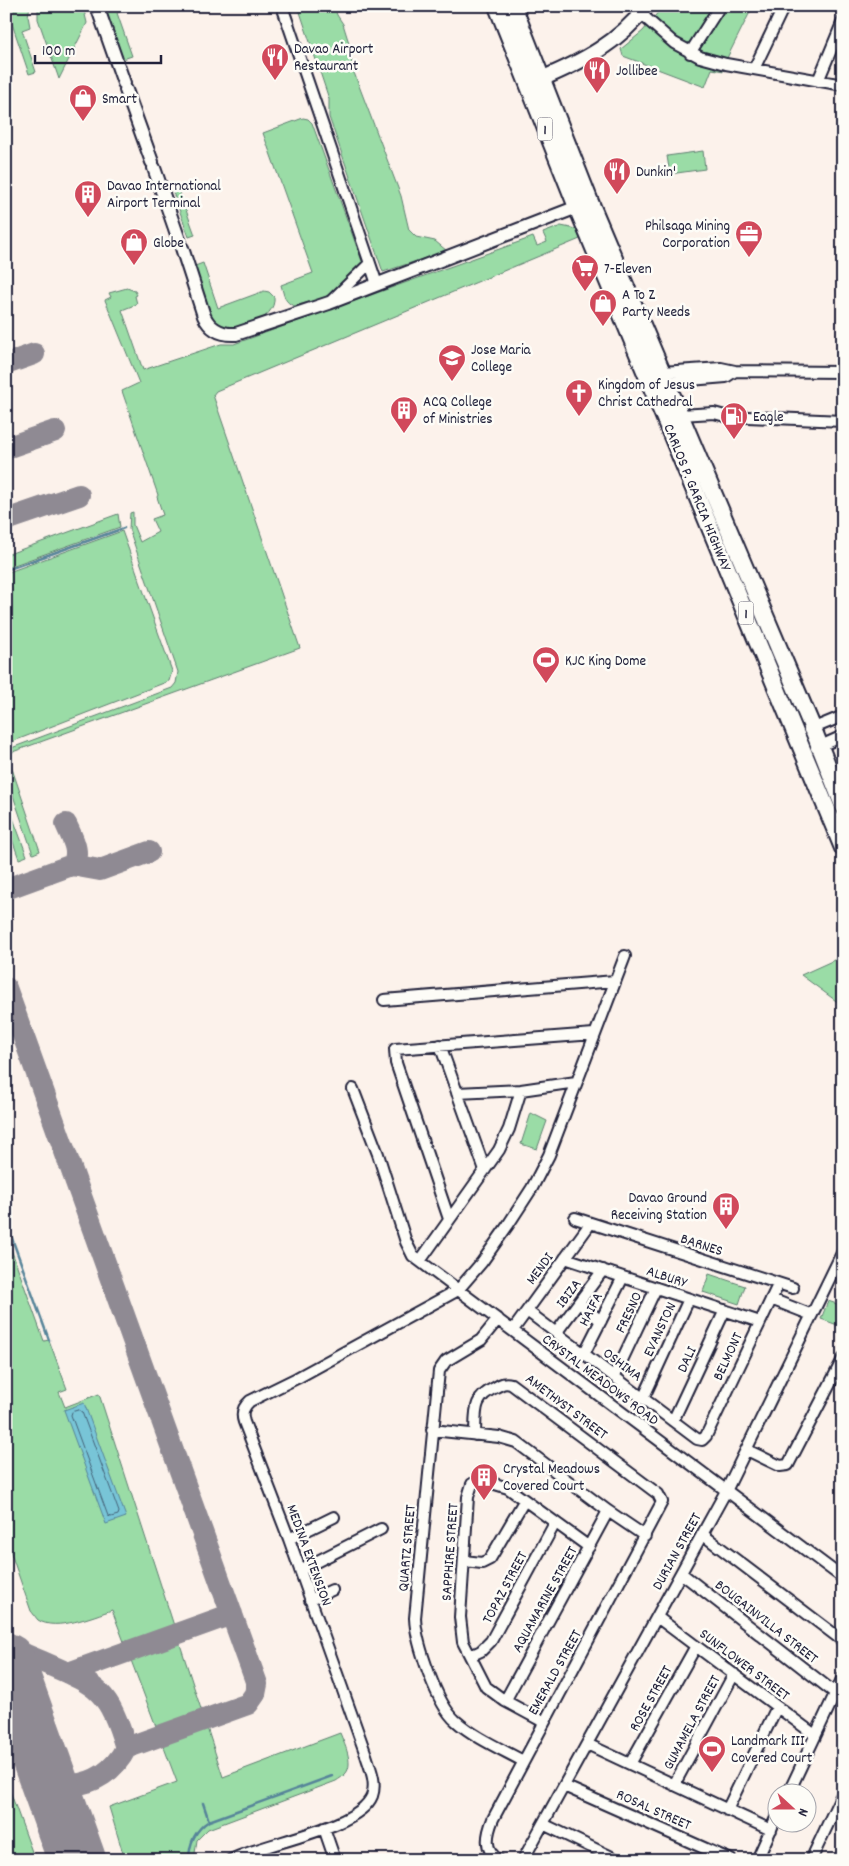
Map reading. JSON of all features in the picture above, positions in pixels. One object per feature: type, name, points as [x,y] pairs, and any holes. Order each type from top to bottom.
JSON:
[{"type":"highway","name":"CARLOS P. GARCIA HIGHWAY","points":[[497,6],[584,205],[657,380],[803,754],[838,810]]},
{"type":"highway","name":"CARLOS P. GARCIA HIGHWAY","points":[[513,6],[542,78],[584,205]]},
{"type":"highway","name":"CARLOS P. GARCIA HIGHWAY","points":[[657,380],[681,418],[813,729],[838,810],[843,848]]},
{"type":"main road","points":[[542,78],[568,68],[595,54],[620,35],[644,10]]},
{"type":"street","points":[[97,6],[181,244],[206,321],[211,328],[222,333],[231,335],[241,333],[329,303],[584,205]]},
{"type":"street","points":[[282,6],[377,284]]},
{"type":"street","points":[[287,6],[317,95],[317,100],[314,103]]},
{"type":"street","points":[[690,53],[720,6]]},
{"type":"street","points":[[754,69],[784,6]]},
{"type":"street","points":[[644,10],[674,43],[690,53],[713,62],[843,85]]},
{"type":"street","points":[[818,81],[843,21]]},
{"type":"street","points":[[329,303],[370,264]]},
{"type":"street","points":[[657,380],[726,377],[736,371],[843,372]]},
{"type":"street","points":[[681,418],[714,419],[724,416],[843,421]]},
{"type":"street","points":[[797,736],[843,716]]},
{"type":"street","points":[[803,754],[843,736]]},
{"type":"street","points":[[458,1290],[482,1262],[508,1225],[532,1188],[549,1155],[625,956]]},
{"type":"street","points":[[384,1000],[615,980]]},
{"type":"street","points":[[449,1219],[396,1063],[394,1053],[397,1047],[594,1034]]},
{"type":"street","points":[[440,1044],[485,1170]]},
{"type":"street","points":[[457,1093],[521,1090],[576,1082]]},
{"type":"street","name":"CRYSTAL MEADOWS ROAD","points":[[353,1089],[381,1162],[406,1242],[413,1256],[843,1578]]},
{"type":"street","points":[[420,1261],[499,1150],[509,1129],[521,1090]]},
{"type":"street","name":"BARNES","points":[[575,1218],[792,1288]]},
{"type":"street","name":"MENDI","points":[[513,1330],[590,1224]]},
{"type":"street","name":"DURIAN STREET","points":[[523,1860],[726,1491],[843,1251]]},
{"type":"street","name":"ALBURY","points":[[565,1258],[760,1322]]},
{"type":"street","name":"IBIZA","points":[[556,1333],[603,1270]]},
{"type":"street","name":"HAIFA","points":[[584,1354],[623,1277]]},
{"type":"street","name":"BELMONT","points":[[702,1440],[706,1436],[778,1285]]},
{"type":"street","name":"FRESNO","points":[[614,1376],[656,1288]]},
{"type":"street","name":"MEDINA EXTENSION","points":[[230,1860],[324,1828],[358,1812],[372,1795],[374,1787],[366,1755],[289,1539],[244,1422],[242,1416],[245,1405],[458,1290]]},
{"type":"street","name":"EVANSTON","points":[[644,1399],[689,1299]]},
{"type":"street","points":[[771,1299],[812,1315]]},
{"type":"street","points":[[578,1303],[601,1320]]},
{"type":"street","name":"DALI","points":[[673,1421],[726,1310]]},
{"type":"street","name":"OSHIMA","points":[[527,1311],[697,1439],[702,1440]]},
{"type":"street","name":"QUARTZ STREET","points":[[498,1319],[481,1340],[446,1361],[441,1366],[437,1378],[415,1618],[416,1634],[424,1660],[449,1715],[459,1724],[522,1761]]},
{"type":"street","points":[[747,1450],[780,1466],[788,1465],[843,1359]]},
{"type":"street","name":"AMETHYST STREET","points":[[475,1435],[476,1404],[480,1397],[502,1384],[511,1384],[651,1488],[662,1499]]},
{"type":"street","points":[[432,1430],[499,1437],[516,1442],[608,1511],[645,1536]]},
{"type":"street","name":"SAPPHIRE STREET","points":[[544,1722],[505,1701],[486,1687],[464,1642],[460,1617],[468,1497],[472,1484],[482,1480],[508,1488],[589,1547]]},
{"type":"street","name":"EMERALD STREET","points":[[499,1860],[488,1848],[488,1831],[522,1761],[645,1536],[662,1504],[662,1499]]},
{"type":"street","points":[[464,1561],[482,1563],[490,1559],[524,1500]]},
{"type":"street","name":"AQUAMARINE STREET","points":[[505,1701],[608,1511]]},
{"type":"street","points":[[289,1539],[334,1517]]},
{"type":"street","name":"TOPAZ STREET","points":[[470,1656],[481,1651],[491,1640],[555,1523]]},
{"type":"street","points":[[300,1570],[381,1529]]},
{"type":"street","points":[[702,1534],[843,1641]]},
{"type":"street","name":"BOUGAINVILLA STREET","points":[[681,1573],[835,1692]]},
{"type":"street","points":[[310,1600],[332,1590]]},
{"type":"street","name":"SUNFLOWER STREET","points":[[657,1617],[815,1735]]},
{"type":"street","name":"ROSE STREET","points":[[630,1764],[696,1646]]},
{"type":"street","name":"GUMAMELA STREET","points":[[674,1785],[734,1674]]},
{"type":"street","points":[[793,1784],[843,1677]]},
{"type":"street","points":[[727,1810],[777,1707]]},
{"type":"street","points":[[587,1744],[766,1828]]},
{"type":"street","name":"ROSAL STREET","points":[[564,1786],[731,1860]]},
{"type":"street","points":[[810,1860],[843,1792]]},
{"type":"street","points":[[543,1824],[618,1860]]},
{"type":"street","points":[[324,1828],[335,1860]]},
{"type":"street","points":[[757,1860],[769,1834]]},
{"type":"green space","points":[[6,6],[30,6],[28,16],[30,27],[22,30],[36,72],[29,74]]},
{"type":"green space","points":[[42,6],[83,6],[87,23],[59,79],[38,19],[38,10]]},
{"type":"green space","points":[[102,6],[134,6],[117,13],[132,56],[120,60]]},
{"type":"green space","points":[[298,6],[334,6],[348,40],[353,70],[401,196],[409,230],[416,237],[435,241],[447,251],[383,272],[329,117],[329,99]]},
{"type":"green space","points":[[663,6],[753,6],[727,58],[724,71],[712,69],[705,87],[623,56],[621,49],[643,31]]},
{"type":"green space","points":[[303,118],[308,119],[312,123],[363,264],[332,296],[294,306],[286,300],[281,285],[313,273],[263,133]]},
{"type":"green space","points":[[703,151],[705,169],[670,174],[667,156]]},
{"type":"green space","points":[[177,185],[195,235],[189,237],[171,187]]},
{"type":"green space","points":[[561,226],[576,229],[580,239],[216,391],[213,395],[300,648],[7,754],[40,851],[33,854],[6,775],[6,750],[172,688],[176,683],[178,672],[129,529],[130,513],[133,512],[133,525],[140,542],[158,532],[152,519],[163,515],[158,495],[122,391],[139,383],[105,300],[111,297],[109,293],[127,288],[135,291],[137,295],[135,296],[137,304],[122,310],[143,370],[221,344],[234,344],[533,237],[537,246],[547,242],[543,233]]},
{"type":"green space","points":[[203,263],[218,308],[264,291],[269,292],[274,297],[269,313],[253,324],[243,327],[224,327],[217,324],[211,314],[195,266]]},
{"type":"green space","points":[[118,514],[120,527],[6,568],[6,555]]},
{"type":"green space","points":[[122,531],[172,671],[169,681],[6,744],[6,573]]},
{"type":"green space","points":[[6,799],[27,856],[19,859],[6,822]]},
{"type":"green space","points":[[843,956],[843,1006],[801,975]]},
{"type":"green space","points":[[531,1113],[547,1121],[537,1149],[521,1144]]},
{"type":"green space","points":[[6,1235],[44,1341],[49,1340],[67,1389],[59,1392],[65,1407],[99,1394],[223,1777],[340,1733],[348,1753],[348,1769],[336,1781],[208,1829],[197,1840],[194,1860],[125,1860],[109,1807],[177,1782],[112,1610],[64,1624],[46,1623],[38,1620],[31,1611],[6,1539]]},
{"type":"green space","points":[[709,1274],[745,1286],[739,1304],[703,1292]]},
{"type":"green space","points":[[828,1301],[843,1306],[843,1327],[821,1319]]},
{"type":"green space","points":[[6,1780],[35,1860],[6,1860]]},
{"type":"water","points":[[84,1403],[126,1517],[106,1524],[64,1410]]},
{"type":"waterway","points":[[6,570],[124,528]]},
{"type":"waterway","points":[[6,1222],[49,1340]]},
{"type":"waterway","points":[[189,1860],[190,1848],[194,1838],[200,1828],[209,1821],[332,1776]]},
{"type":"waterway","points":[[203,1803],[209,1821]]},
{"type":"taxiway","points":[[6,364],[34,354]]},
{"type":"taxiway","points":[[6,448],[55,431]]},
{"type":"taxiway","points":[[6,520],[79,495]]},
{"type":"taxiway","points":[[66,824],[76,850],[75,860],[72,865]]},
{"type":"taxiway","points":[[6,889],[72,865],[100,870],[149,852]]},
{"type":"taxiway","points":[[6,988],[257,1684],[255,1694],[248,1704],[126,1748]]},
{"type":"taxiway","points":[[68,1673],[232,1614]]},
{"type":"taxiway","points":[[6,1642],[24,1654],[89,1684],[106,1701],[113,1713],[126,1748],[116,1763],[103,1775],[88,1782],[73,1785],[57,1783],[43,1777],[30,1766],[20,1750],[16,1729],[17,1692]]},
{"type":"runway","points":[[6,1662],[77,1860]]},
{"type":"place","name":"Davao Airport Restaurant","points":[[275,81]]},
{"type":"place","name":"Jollibee","points":[[597,94]]},
{"type":"place","name":"Smart","points":[[83,122]]},
{"type":"place","name":"Dunkin'","points":[[617,195]]},
{"type":"place","name":"Davao International Airport Terminal","points":[[88,218]]},
{"type":"place","name":"Philsaga Mining Corporation","points":[[749,258]]},
{"type":"place","name":"Globe","points":[[134,266]]},
{"type":"place","name":"7-Eleven","points":[[585,292]]},
{"type":"place","name":"A To Z Party Needs","points":[[603,327]]},
{"type":"place","name":"Jose Maria College","points":[[452,382]]},
{"type":"place","name":"Kingdom of Jesus Christ Cathedral","points":[[579,417]]},
{"type":"place","name":"ACQ College of Ministries","points":[[404,434]]},
{"type":"place","name":"Eagle","points":[[734,440]]},
{"type":"place","name":"KJC King Dome","points":[[546,684]]},
{"type":"place","name":"Davao Ground Receiving Station","points":[[726,1230]]},
{"type":"place","name":"Crystal Meadows Covered Court","points":[[484,1501]]},
{"type":"place","name":"Landmark III Covered Court","points":[[712,1773]]}]
